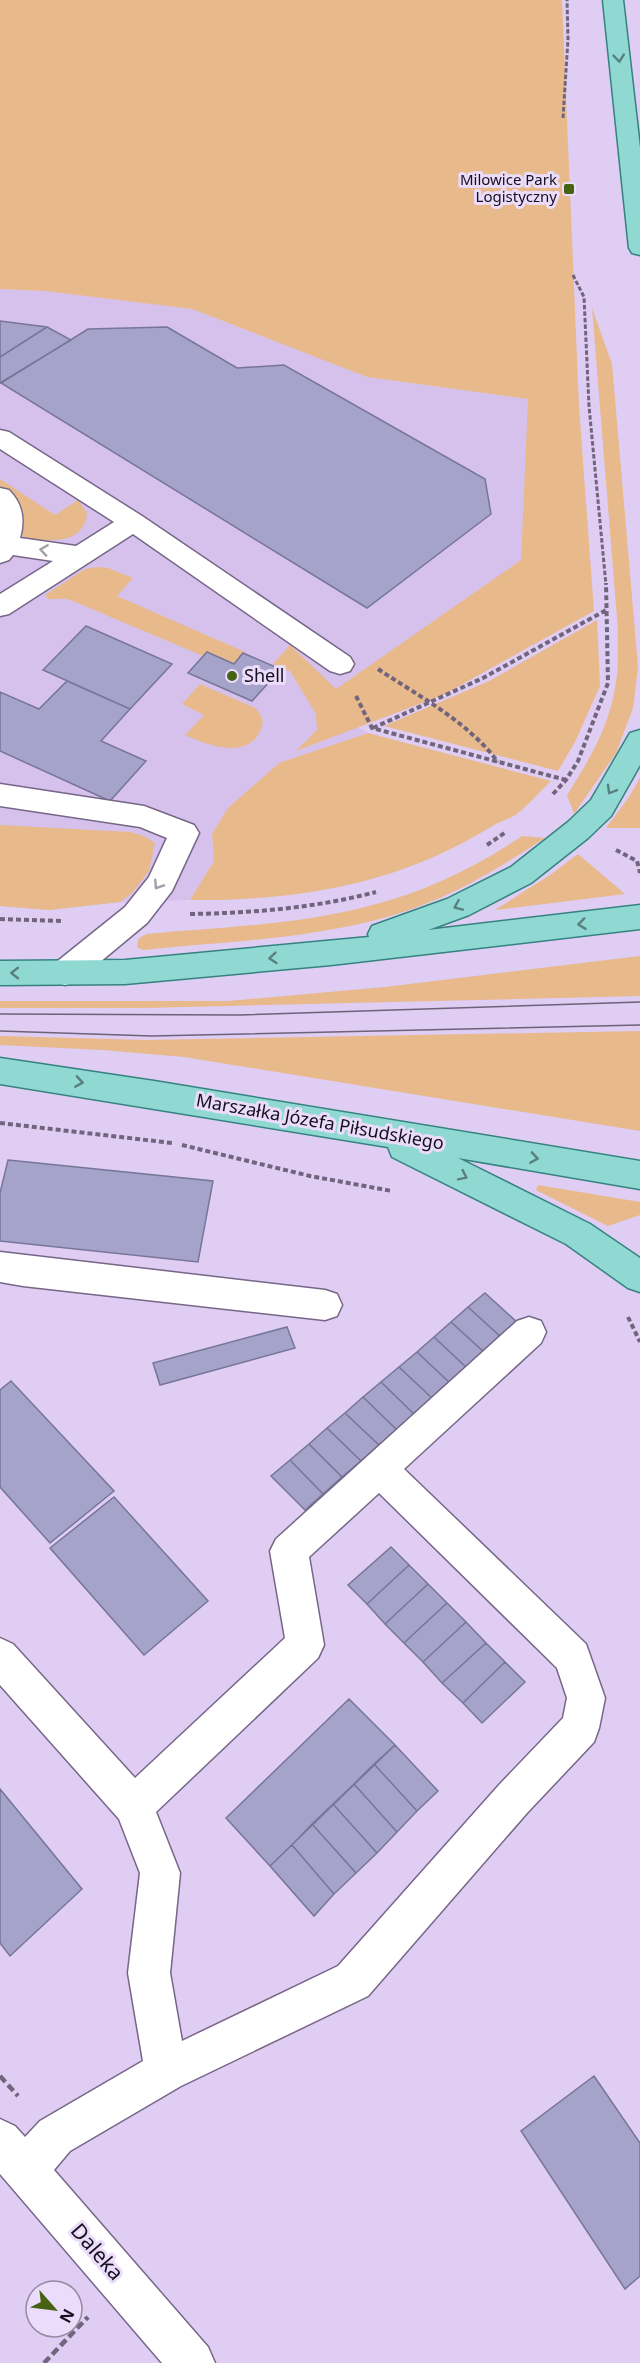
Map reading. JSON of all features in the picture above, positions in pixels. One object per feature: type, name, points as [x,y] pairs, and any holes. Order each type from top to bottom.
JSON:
[{"type":"main road","points":[[613,0],[640,248]]},
{"type":"main road","points":[[331,953],[458,907],[521,875],[578,830],[601,808],[640,740]]},
{"type":"main road","points":[[0,974],[125,972],[331,953],[640,917]]},
{"type":"main road","name":"Marszałka Józefa Piłsudskiego","points":[[0,1071],[154,1094],[640,1175]]},
{"type":"main road","points":[[373,1132],[578,1234],[640,1277]]},
{"type":"street","points":[[0,438],[133,522],[340,664]]},
{"type":"street","points":[[0,496],[5,500],[11,523],[3,550],[82,556]]},
{"type":"street","points":[[0,607],[133,522]]},
{"type":"street","points":[[0,795],[144,817],[184,833],[161,883],[136,915],[65,973]]},
{"type":"street","points":[[0,1267],[325,1305]]},
{"type":"street","points":[[134,1806],[305,1645],[289,1551],[529,1332]]},
{"type":"street","points":[[13,2155],[56,2136],[166,2071],[353,1981],[513,1799],[580,1728],[586,1698],[573,1657],[380,1470]]},
{"type":"street","points":[[0,1657],[134,1806],[160,1873],[149,1973],[166,2071]]},
{"type":"street","name":"Daleka","points":[[13,2155],[192,2363]]},
{"type":"path","points":[[563,118],[568,39],[567,0]]},
{"type":"path","points":[[552,795],[566,780],[578,761],[608,683],[608,609],[589,406],[584,297],[573,275]]},
{"type":"path","points":[[372,728],[483,678],[608,609]]},
{"type":"path","points":[[498,762],[488,746],[462,725],[366,661],[340,664],[372,728],[498,762],[566,780]]},
{"type":"path","points":[[486,846],[512,828]]},
{"type":"path","points":[[0,919],[47,922],[136,915],[277,909],[339,901],[381,891]]},
{"type":"path","points":[[0,1123],[179,1144],[310,1176],[398,1192]]},
{"type":"path","points":[[44,2363],[93,2312]]},
{"type":"shaded area","points":[[0,0],[562,0],[579,407],[594,611],[443,695],[296,751],[317,730],[316,714],[290,671],[273,664],[290,645],[336,689],[521,560],[528,399],[367,377],[192,309],[45,291],[0,289]]},
{"type":"shaded area","points":[[0,289],[45,291],[192,309],[367,377],[529,399],[521,560],[337,689],[358,727],[368,733],[279,763],[212,834],[214,861],[190,900],[120,902],[49,910],[0,906]]},
{"type":"shaded area","points":[[592,308],[612,364],[638,667],[633,708],[616,753],[574,814],[567,795],[591,755],[604,727],[613,698],[618,663],[618,631]]},
{"type":"shaded area","points":[[0,479],[55,515],[78,500],[87,513],[84,524],[72,536],[63,539],[24,538],[13,503],[0,486]]},
{"type":"shaded area","points":[[108,568],[133,578],[117,596],[245,652],[234,663],[207,652],[203,656],[80,604],[67,599],[48,599],[45,595],[85,569]]},
{"type":"shaded area","points":[[597,620],[600,686],[575,742],[558,771],[384,726],[489,681]]},
{"type":"shaded area","points":[[200,684],[255,708],[261,715],[263,723],[255,739],[247,745],[227,748],[185,735],[204,715],[182,704]]},
{"type":"shaded area","points":[[368,733],[551,781],[513,817],[422,862],[386,875],[348,885],[271,897],[190,900],[214,861],[212,834],[228,808],[279,763]]},
{"type":"shaded area","points":[[640,778],[640,828],[606,828],[629,797]]},
{"type":"shaded area","points":[[0,825],[130,832],[144,836],[155,843],[149,871],[132,893],[120,902],[49,910],[0,906]]},
{"type":"shaded area","points":[[522,836],[545,838],[475,881],[430,902],[396,914],[360,924],[288,936],[143,950],[137,947],[139,938],[147,934],[287,921],[369,906],[410,894],[448,878]]},
{"type":"shaded area","points":[[578,854],[625,894],[495,910],[550,875]]},
{"type":"shaded area","points":[[640,956],[640,996],[144,1008],[0,1008],[0,1001],[228,1001],[385,987]]},
{"type":"shaded area","points":[[640,1031],[640,1131],[184,1057],[0,1045],[0,1036],[146,1040]]},
{"type":"shaded area","points":[[538,1185],[640,1202],[640,1215],[608,1226],[536,1190]]},
{"type":"building","points":[[0,321],[47,327],[0,357]]},
{"type":"building","points":[[47,327],[71,340],[0,383],[0,357]]},
{"type":"building","points":[[167,327],[237,368],[284,365],[485,479],[491,514],[367,608],[1,383],[88,329]]},
{"type":"building","points":[[86,626],[172,664],[130,709],[43,670]]},
{"type":"building","name":"Shell","points":[[207,652],[234,664],[243,653],[278,668],[269,678],[271,680],[252,701],[188,673]]},
{"type":"building","points":[[67,681],[130,709],[101,741],[146,761],[110,801],[0,751],[0,692],[39,709]]},
{"type":"building","points":[[8,1160],[213,1181],[198,1262],[0,1241],[0,1193]]},
{"type":"building","points":[[485,1293],[519,1324],[502,1338],[468,1307]]},
{"type":"building","points":[[468,1307],[502,1338],[485,1353],[451,1322]]},
{"type":"building","points":[[451,1322],[485,1353],[467,1368],[434,1337]]},
{"type":"building","points":[[287,1327],[295,1348],[160,1385],[153,1363]]},
{"type":"building","points":[[434,1337],[467,1368],[450,1383],[417,1352]]},
{"type":"building","points":[[417,1352],[450,1383],[433,1399],[399,1367]]},
{"type":"building","points":[[399,1367],[433,1399],[415,1415],[381,1382]]},
{"type":"building","points":[[11,1381],[114,1491],[50,1543],[0,1487],[0,1390]]},
{"type":"building","points":[[381,1382],[415,1415],[397,1430],[363,1397]]},
{"type":"building","points":[[363,1397],[397,1430],[379,1445],[345,1413]]},
{"type":"building","points":[[345,1413],[379,1445],[361,1461],[327,1428]]},
{"type":"building","points":[[327,1428],[361,1461],[342,1477],[309,1444]]},
{"type":"building","points":[[309,1444],[342,1477],[323,1494],[290,1460]]},
{"type":"building","points":[[290,1460],[323,1494],[305,1510],[271,1476]]},
{"type":"building","points":[[114,1497],[208,1601],[144,1655],[50,1548]]},
{"type":"building","points":[[391,1547],[409,1565],[367,1604],[348,1585]]},
{"type":"building","points":[[409,1565],[428,1584],[385,1624],[367,1604]]},
{"type":"building","points":[[428,1584],[447,1603],[404,1643],[385,1624]]},
{"type":"building","points":[[447,1603],[466,1622],[423,1662],[404,1643]]},
{"type":"building","points":[[466,1622],[486,1643],[442,1683],[423,1662]]},
{"type":"building","points":[[486,1643],[505,1662],[463,1703],[442,1683]]},
{"type":"building","points":[[505,1662],[525,1682],[482,1723],[463,1703]]},
{"type":"building","points":[[349,1699],[395,1745],[270,1866],[226,1818]]},
{"type":"building","points":[[395,1745],[438,1791],[417,1811],[374,1764]]},
{"type":"building","points":[[374,1764],[417,1811],[397,1832],[354,1784]]},
{"type":"building","points":[[354,1784],[397,1832],[377,1853],[333,1804]]},
{"type":"building","points":[[0,1789],[82,1889],[10,1956],[0,1943]]},
{"type":"building","points":[[333,1804],[377,1853],[356,1873],[312,1824]]},
{"type":"building","points":[[312,1824],[356,1873],[334,1894],[292,1845]]},
{"type":"building","points":[[292,1845],[334,1894],[314,1916],[270,1866]]},
{"type":"building","points":[[594,2076],[640,2143],[640,2276],[625,2289],[521,2131]]},
{"type":"tram line","points":[[0,1014],[240,1015],[640,1002]]},
{"type":"tram line","points":[[0,1031],[152,1036],[640,1025]]},
{"type":"place","name":"Milowice Park Logistyczny","points":[[569,189]]},
{"type":"place","name":"Shell","points":[[232,676]]}]
